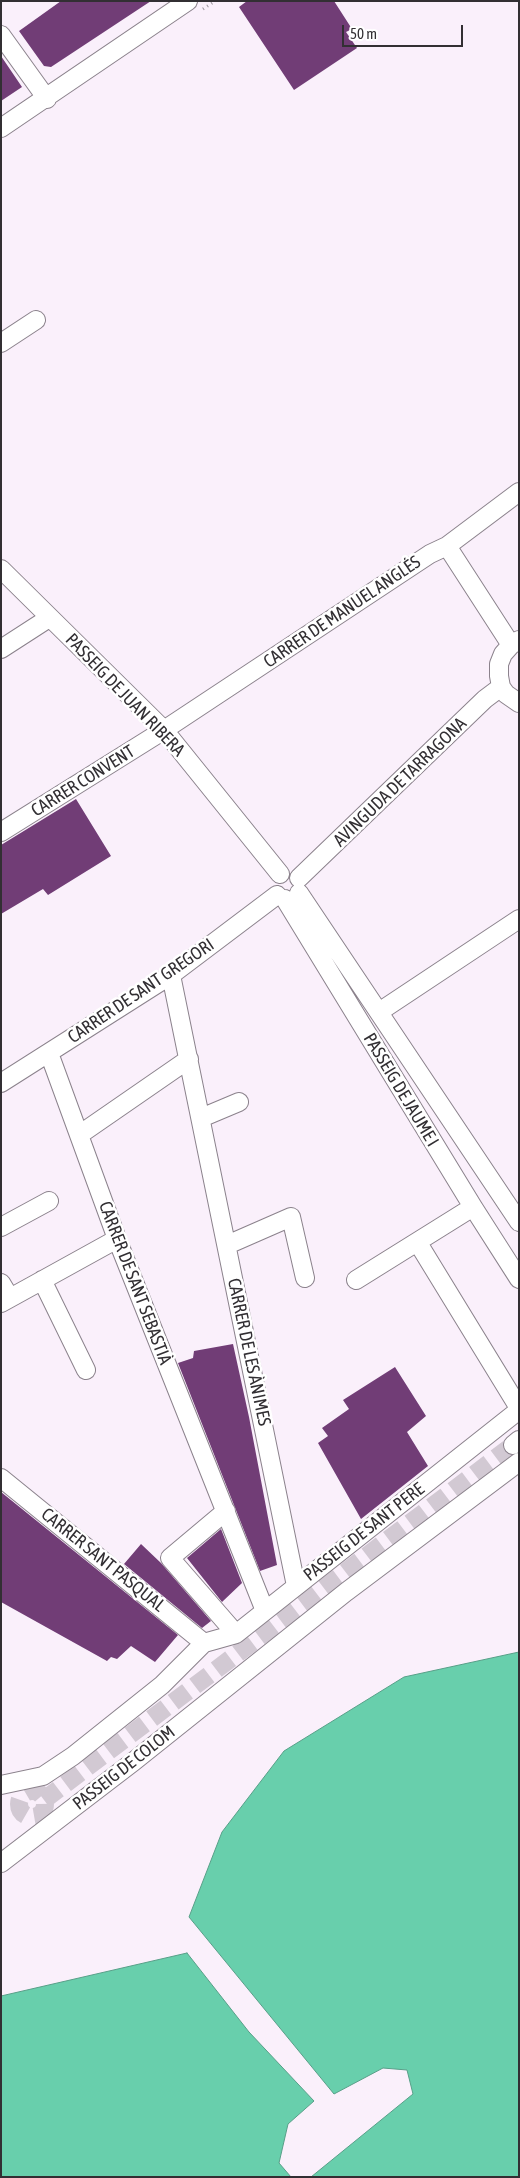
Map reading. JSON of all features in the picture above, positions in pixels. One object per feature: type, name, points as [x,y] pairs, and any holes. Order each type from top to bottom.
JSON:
[{"type":"street","points":[[1,128],[47,99],[188,1]]},
{"type":"street","points":[[1,36],[47,99]]},
{"type":"street","points":[[1,343],[36,320]]},
{"type":"street","name":"CARRER DE MANUEL ANGLÉS","points":[[164,730],[430,554],[447,546],[519,492]]},
{"type":"street","points":[[447,546],[515,643],[503,654],[499,664],[498,676],[506,694],[519,703]]},
{"type":"street","name":"PASSEIG DE JUAN RIBERA","points":[[1,569],[164,730],[280,874],[289,872],[290,891]]},
{"type":"street","points":[[1,649],[49,618]]},
{"type":"street","name":"AVINGUDA DE TARRAGONA","points":[[290,891],[485,699],[502,687]]},
{"type":"street","name":"CARRER CONVENT","points":[[1,832],[164,730]]},
{"type":"street","name":"CARRER DE SANT GREGORI","points":[[1,1083],[171,975],[290,891]]},
{"type":"street","name":"PASSEIG DE JAUME I","points":[[290,891],[379,1012],[516,1214]]},
{"type":"street","name":"PASSEIG DE JAUME I","points":[[290,891],[473,1208],[519,1279]]},
{"type":"street","points":[[379,1012],[519,919]]},
{"type":"street","name":"CARRER DE LES ÀNIMES","points":[[171,975],[296,1586]]},
{"type":"street","name":"CARRER DE SANT SEBASTIÀ","points":[[49,1053],[118,1239],[265,1611]]},
{"type":"street","points":[[79,1135],[188,1059]]},
{"type":"street","points":[[201,1118],[239,1102]]},
{"type":"street","points":[[1,1227],[49,1201]]},
{"type":"street","points":[[356,1280],[473,1208]]},
{"type":"street","points":[[227,1246],[291,1217],[305,1278]]},
{"type":"street","points":[[1,1283],[6,1301],[118,1239]]},
{"type":"street","points":[[418,1243],[519,1409]]},
{"type":"street","points":[[42,1280],[86,1370]]},
{"type":"street","name":"PASSEIG DE SANT PERE","points":[[204,1643],[236,1634],[519,1409]]},
{"type":"street","name":"PASSEIG DE SANT PERE","points":[[245,1672],[346,1592],[519,1462]]},
{"type":"street","name":"CARRER SANT PASQUAL","points":[[1,1478],[204,1643]]},
{"type":"street","points":[[226,1511],[170,1558],[236,1634]]},
{"type":"street","points":[[2,1776],[43,1776],[73,1756],[162,1685],[204,1643]]},
{"type":"street","name":"PASSEIG DE COLOM","points":[[1,1862],[245,1672]]},
{"type":"shaded area","points":[[519,1652],[519,2177],[311,2177],[413,2094],[407,2070],[383,2068],[334,2094],[189,1917],[222,1832],[284,1751],[404,1677]]},
{"type":"shaded area","points":[[187,1953],[249,2032],[314,2101],[288,2124],[279,2163],[291,2177],[1,2177],[1,1996]]},
{"type":"building","points":[[61,1],[151,1],[51,67],[44,66],[19,31]]},
{"type":"building","points":[[247,1],[334,1],[352,29],[346,32],[357,48],[294,90],[239,7]]},
{"type":"building","points":[[1,56],[22,87],[1,101]]},
{"type":"building","points":[[76,799],[111,856],[48,895],[43,889],[1,914],[1,845]]},
{"type":"building","points":[[233,1344],[277,1565],[260,1571],[178,1363],[193,1358],[194,1351]]},
{"type":"building","points":[[395,1367],[426,1416],[407,1432],[428,1466],[361,1519],[318,1443],[328,1436],[322,1428],[349,1409],[343,1400]]},
{"type":"building","points":[[1,1492],[178,1635],[155,1662],[131,1646],[117,1659],[111,1657],[107,1661],[1,1602]]},
{"type":"building","points":[[221,1529],[242,1583],[222,1602],[187,1558]]},
{"type":"building","points":[[141,1544],[161,1563],[211,1621],[202,1628],[124,1564]]},
{"type":"tunnel","points":[[44,1800],[513,1445]]},
{"type":"tunnel","points":[[32,1791],[41,1795],[45,1804],[41,1813],[32,1817],[23,1813],[19,1804],[23,1795],[32,1791]]}]
